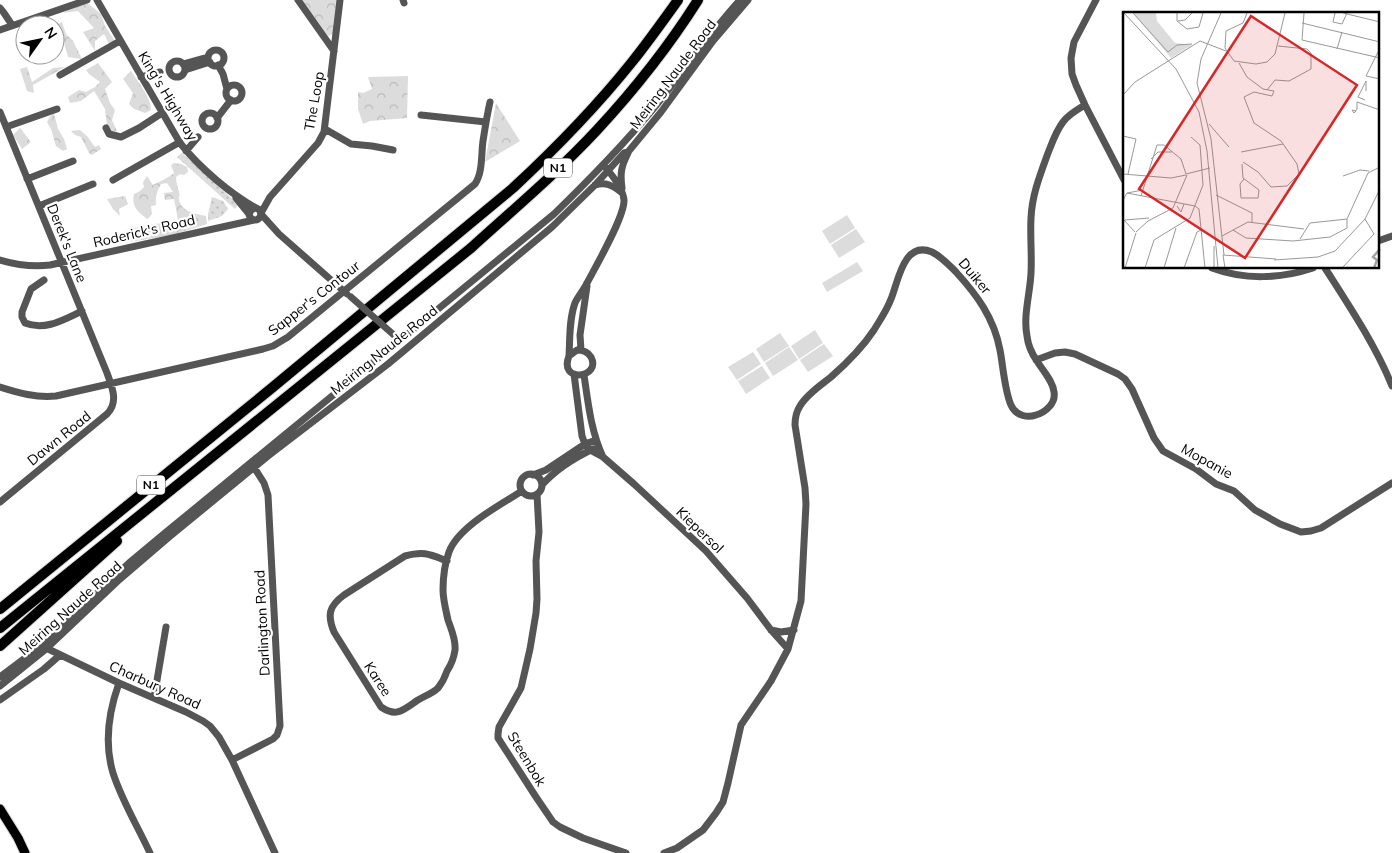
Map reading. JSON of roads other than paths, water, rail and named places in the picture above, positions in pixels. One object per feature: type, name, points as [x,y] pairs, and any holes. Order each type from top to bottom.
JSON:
[{"type":"highway","name":"N1","points":[[0,607],[288,374],[513,188],[589,112],[632,62],[678,0]]},
{"type":"highway","name":"N1","points":[[0,628],[471,248],[597,130],[658,57],[698,0]]},
{"type":"highway","points":[[0,646],[207,461]]},
{"type":"main road","points":[[0,809],[25,853]]},
{"type":"street","points":[[0,30],[87,0]]},
{"type":"street","name":"King's Highway","points":[[97,0],[120,42],[186,151],[407,348]]},
{"type":"street","points":[[298,0],[334,51]]},
{"type":"street","name":"The Loop","points":[[256,214],[320,140],[325,129],[340,0]]},
{"type":"street","name":"Meiring Naude Road","points":[[253,465],[407,348],[552,227],[595,185],[606,168],[712,32],[740,0]]},
{"type":"street","name":"Meiring Naude Road","points":[[0,686],[126,573],[253,465],[397,338],[554,214],[606,168],[624,153],[628,152],[662,112],[713,41],[748,0]]},
{"type":"street","points":[[1096,0],[1074,42],[1071,68],[1085,105],[1123,178]]},
{"type":"street","points":[[0,8],[12,26]]},
{"type":"street","points":[[60,75],[120,42]]},
{"type":"street","points":[[209,60],[210,53],[214,50],[220,51],[224,57],[220,64],[229,87]]},
{"type":"street","points":[[209,60],[214,65],[220,64]]},
{"type":"street","points":[[184,67],[209,60]]},
{"type":"street","points":[[141,76],[164,71],[174,62],[179,61],[184,67],[183,74],[179,76],[174,76],[164,71]]},
{"type":"street","points":[[229,87],[238,87],[242,93],[238,100],[229,99]]},
{"type":"street","points":[[229,87],[226,93],[229,99]]},
{"type":"street","points":[[216,116],[229,99]]},
{"type":"street","name":"Sapper's Contour","points":[[0,387],[29,395],[45,397],[65,394],[273,346],[288,337],[475,184],[480,170],[490,102]]},
{"type":"street","name":"Duiker","points":[[788,648],[801,601],[806,504],[795,425],[797,412],[808,396],[851,358],[872,332],[891,301],[899,273],[907,258],[915,252],[929,251],[940,257],[962,278],[977,296],[986,310],[996,333],[1010,403],[1014,410],[1024,416],[1034,416],[1042,413],[1051,404],[1054,397],[1053,386],[1028,344],[1026,323],[1032,267],[1032,203],[1041,172],[1058,129],[1069,115],[1085,105]]},
{"type":"street","points":[[6,127],[57,109]]},
{"type":"street","name":"Derek's Lane","points":[[0,112],[111,383]]},
{"type":"street","points":[[106,128],[109,134],[121,137],[162,113]]},
{"type":"street","points":[[206,128],[203,124],[204,117],[210,114],[216,116]]},
{"type":"street","points":[[421,115],[486,122]]},
{"type":"street","points":[[206,128],[210,129],[216,126],[218,122],[216,116]]},
{"type":"street","points":[[186,151],[206,128]]},
{"type":"street","points":[[325,129],[351,144],[393,150]]},
{"type":"street","points":[[113,180],[180,142]]},
{"type":"street","points":[[569,356],[574,351],[581,350],[586,352],[592,361],[591,369],[584,375],[579,376],[568,368],[567,360],[572,321],[576,302],[622,214],[624,205],[621,172],[628,152]]},
{"type":"street","points":[[27,179],[74,161]]},
{"type":"street","points":[[606,168],[623,194]]},
{"type":"street","points":[[595,185],[600,183],[608,184],[623,194]]},
{"type":"street","points":[[38,206],[93,184]]},
{"type":"street","name":"Roderick's Road","points":[[0,260],[28,266],[62,263],[235,224],[256,214]]},
{"type":"street","points":[[1380,240],[1392,236]]},
{"type":"street","points":[[1216,269],[1233,274],[1266,277],[1309,269]]},
{"type":"street","points":[[1326,269],[1384,367],[1392,386]]},
{"type":"street","points":[[44,280],[31,289],[22,312],[25,323],[37,327],[45,326],[82,311]]},
{"type":"street","points":[[581,350],[581,321],[587,283]]},
{"type":"street","points":[[572,321],[581,321]]},
{"type":"street","name":"Mopanie","points":[[1036,360],[1055,353],[1075,354],[1118,374],[1125,379],[1132,389],[1154,438],[1163,451],[1216,484],[1234,490],[1259,513],[1294,530],[1305,532],[1321,528],[1392,483]]},
{"type":"street","points":[[574,374],[582,436],[590,450],[603,457]]},
{"type":"street","points":[[584,375],[597,443],[603,457]]},
{"type":"street","name":"Dawn Road","points":[[0,502],[111,410],[114,403],[111,383]]},
{"type":"street","points":[[597,443],[590,450],[551,475],[540,490],[533,495],[522,491],[520,484],[523,478],[546,470],[585,444],[597,443]]},
{"type":"street","name":"Kiepersol","points":[[603,457],[706,552],[788,648]]},
{"type":"street","name":"Darlington Road","points":[[232,760],[273,739],[277,735],[280,726],[268,495],[264,483],[253,465]]},
{"type":"street","points":[[533,474],[539,478],[542,485]]},
{"type":"street","name":"Karee","points":[[447,561],[426,553],[404,556],[337,600],[330,612],[330,622],[334,632],[381,707],[387,711],[399,712],[441,685],[450,666],[455,649],[454,635],[448,618],[443,591],[444,575],[450,550],[465,530],[477,520],[522,491]]},
{"type":"street","name":"Steenbok","points":[[533,495],[538,511],[539,532],[536,561],[537,599],[521,688],[499,727],[498,738],[553,822],[583,838],[626,853]]},
{"type":"street","points":[[154,698],[166,627]]},
{"type":"street","points":[[771,630],[781,632],[794,630]]},
{"type":"street","name":"Meiring Naude Road","points":[[0,677],[44,647]]},
{"type":"street","name":"Charbury Road","points":[[44,647],[203,721],[219,737],[232,760],[275,853]]},
{"type":"street","points":[[664,853],[677,848],[703,830],[723,802],[742,725],[771,681],[788,648]]},
{"type":"street","points":[[0,700],[44,669],[60,655]]},
{"type":"street","points":[[119,682],[114,695],[108,733],[110,758],[119,788],[150,853]]}]
